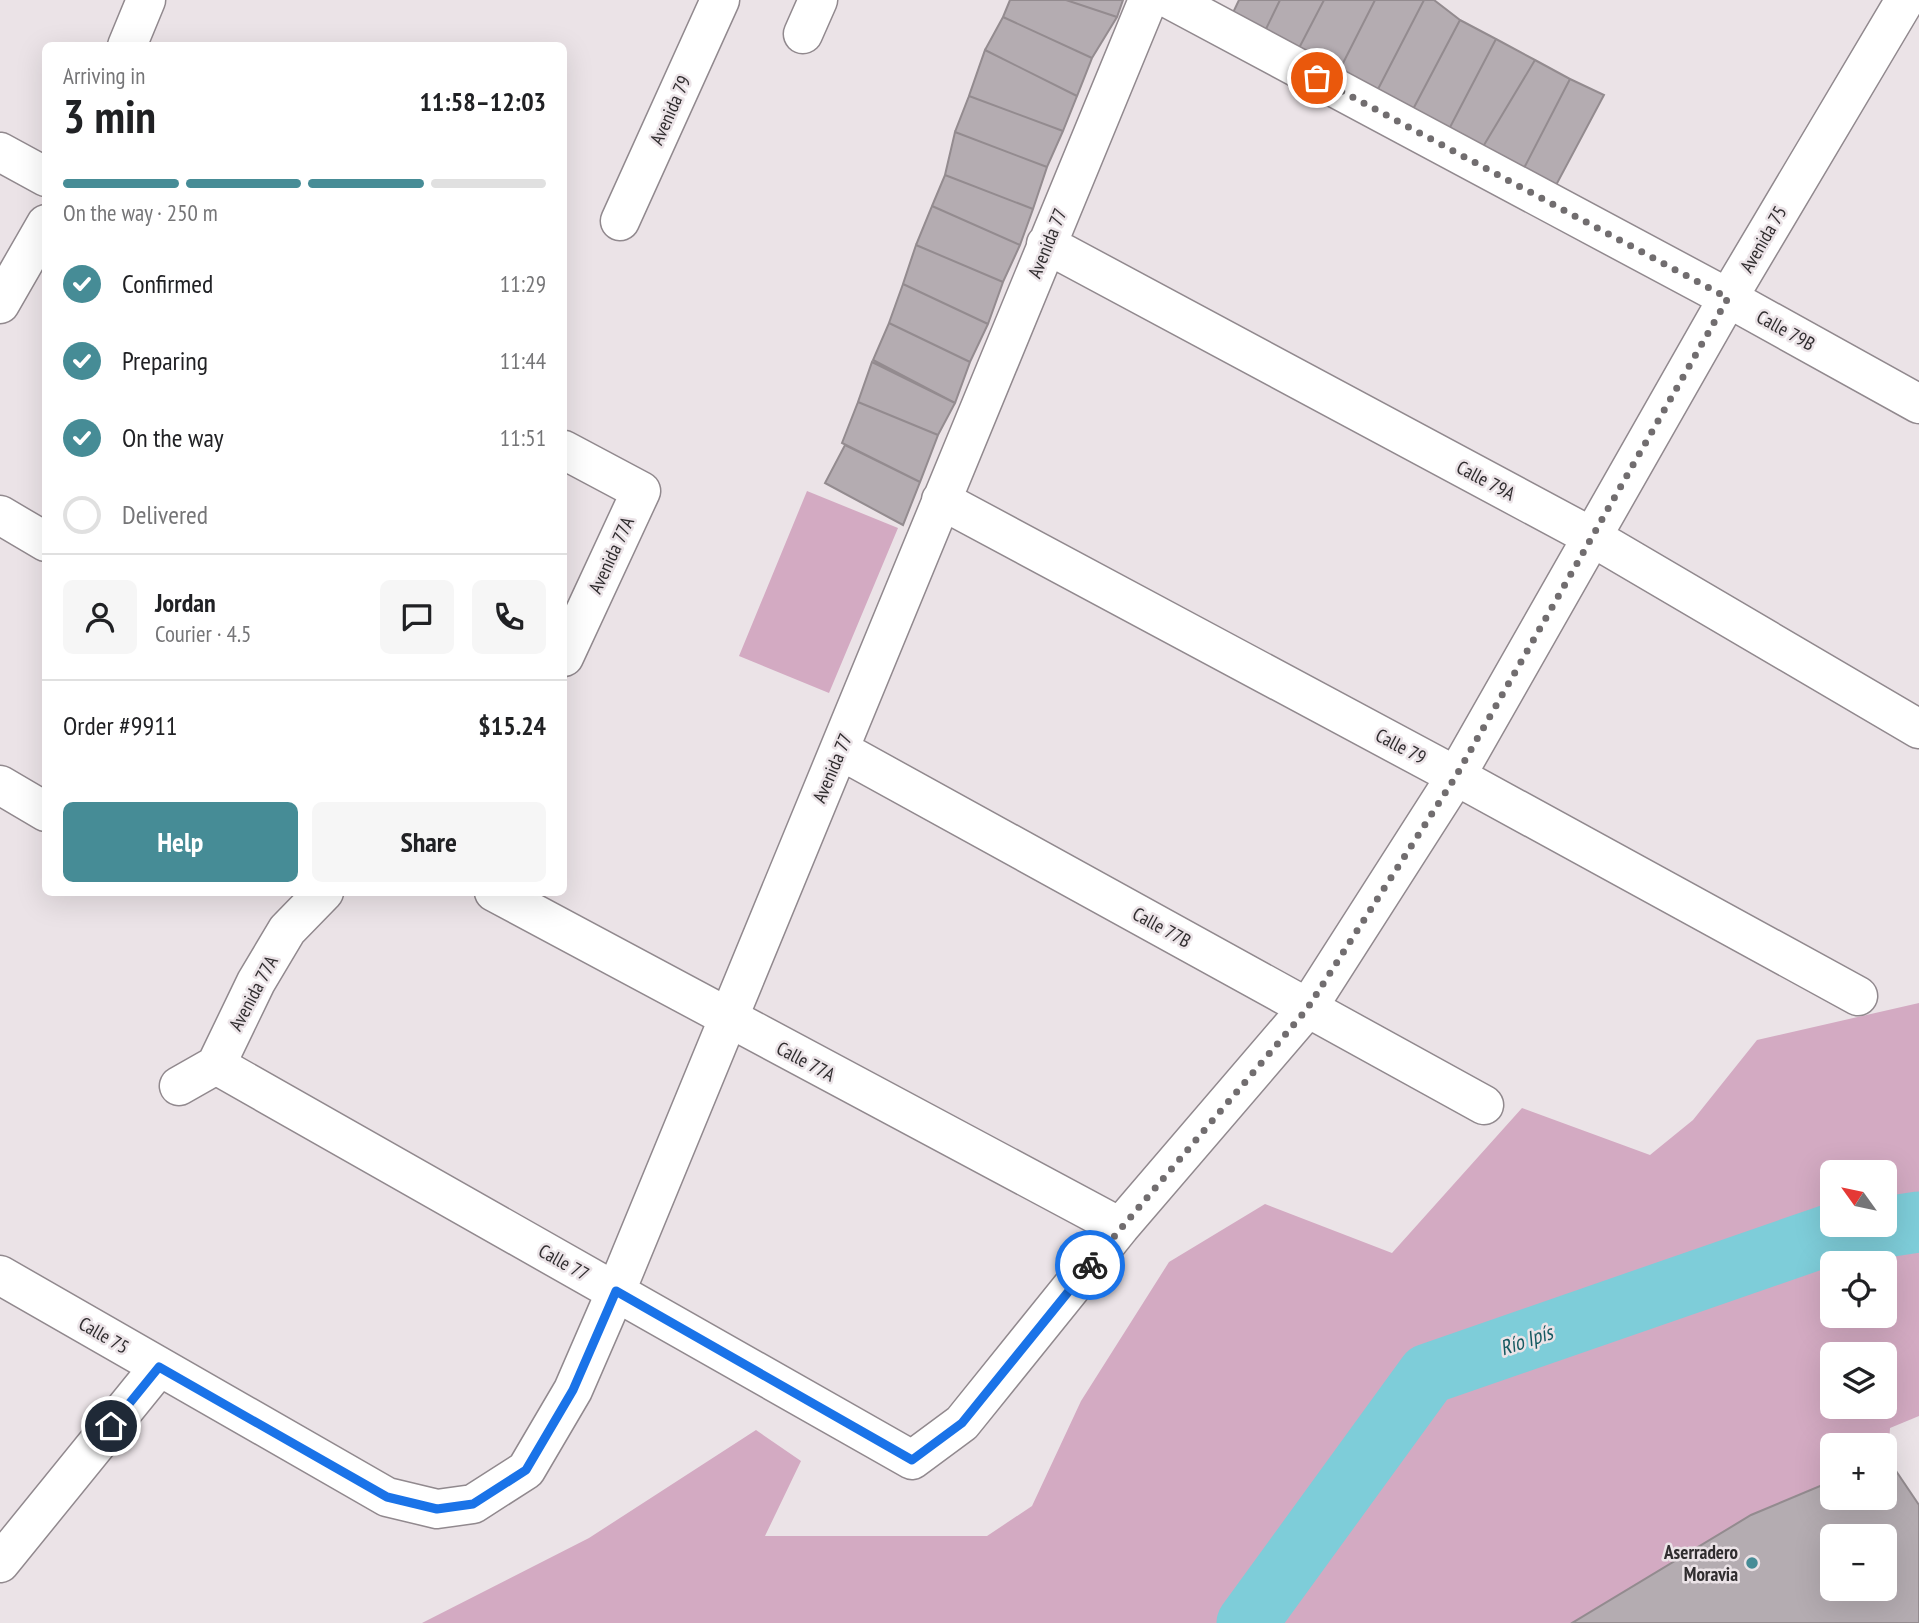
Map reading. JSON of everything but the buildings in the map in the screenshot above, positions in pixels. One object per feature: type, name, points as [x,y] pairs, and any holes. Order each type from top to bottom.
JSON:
[{"type":"street","points":[[129,42],[146,0]]},
{"type":"street","name":"Avenida 79","points":[[620,221],[720,0]]},
{"type":"street","name":"Avenida 77","points":[[473,1504],[526,1470],[573,1390],[1148,0]]},
{"type":"street","name":"Calle 79B","points":[[1171,0],[1728,298],[1919,404]]},
{"type":"street","name":"Avenida 75","points":[[912,1460],[962,1423],[1120,1227],[1307,1009],[1456,776],[1728,298],[1901,8]]},
{"type":"street","points":[[0,152],[42,175]]},
{"type":"street","points":[[0,304],[42,231]]},
{"type":"street","name":"Calle 79A","points":[[1046,244],[1592,537],[1919,729]]},
{"type":"street","name":"Avenida 77A","points":[[567,452],[641,491],[567,651]]},
{"type":"street","name":"Calle 79","points":[[941,500],[1456,776],[1858,996]]},
{"type":"street","points":[[0,515],[42,540]]},
{"type":"street","name":"Calle 77B","points":[[840,750],[1483,1105]]},
{"type":"street","points":[[0,785],[42,810]]},
{"type":"street","name":"Avenida 77A","points":[[216,1065],[256,982],[287,930],[320,896]]},
{"type":"street","name":"Calle 77A","points":[[501,896],[1120,1227]]},
{"type":"street","points":[[179,1086],[216,1065]]},
{"type":"street","name":"Calle 77","points":[[216,1065],[912,1460]]},
{"type":"street","name":"Calle 75","points":[[0,1275],[387,1497],[437,1509],[473,1504]]},
{"type":"street","points":[[0,1563],[159,1367]]},
{"type":"shaded area","points":[[807,491],[898,528],[829,693],[739,656]]},
{"type":"shaded area","points":[[1919,1003],[1919,1416],[1890,1428],[1890,1433],[1820,1433],[1820,1486],[1751,1515],[1572,1623],[422,1623],[589,1538],[756,1430],[801,1461],[765,1536],[987,1536],[1032,1506],[1081,1401],[1169,1262],[1265,1204],[1392,1253],[1522,1108],[1650,1155],[1693,1120],[1757,1040]]},
{"type":"waterway","name":"Río Ipís","points":[[1247,1623],[1428,1374],[1826,1236],[1919,1222]]},
{"type":"way so far","points":[[1090,1265],[1307,1009],[1456,776],[1728,298],[1317,78]]},
{"type":"place","name":"Aserradero Moravia","points":[[1752,1563]]},
{"type":"route","points":[[111,1426],[159,1367],[387,1497],[437,1509],[473,1504],[526,1470],[573,1390],[616,1291],[912,1460],[962,1423],[1011,1366],[1090,1265]]}]
